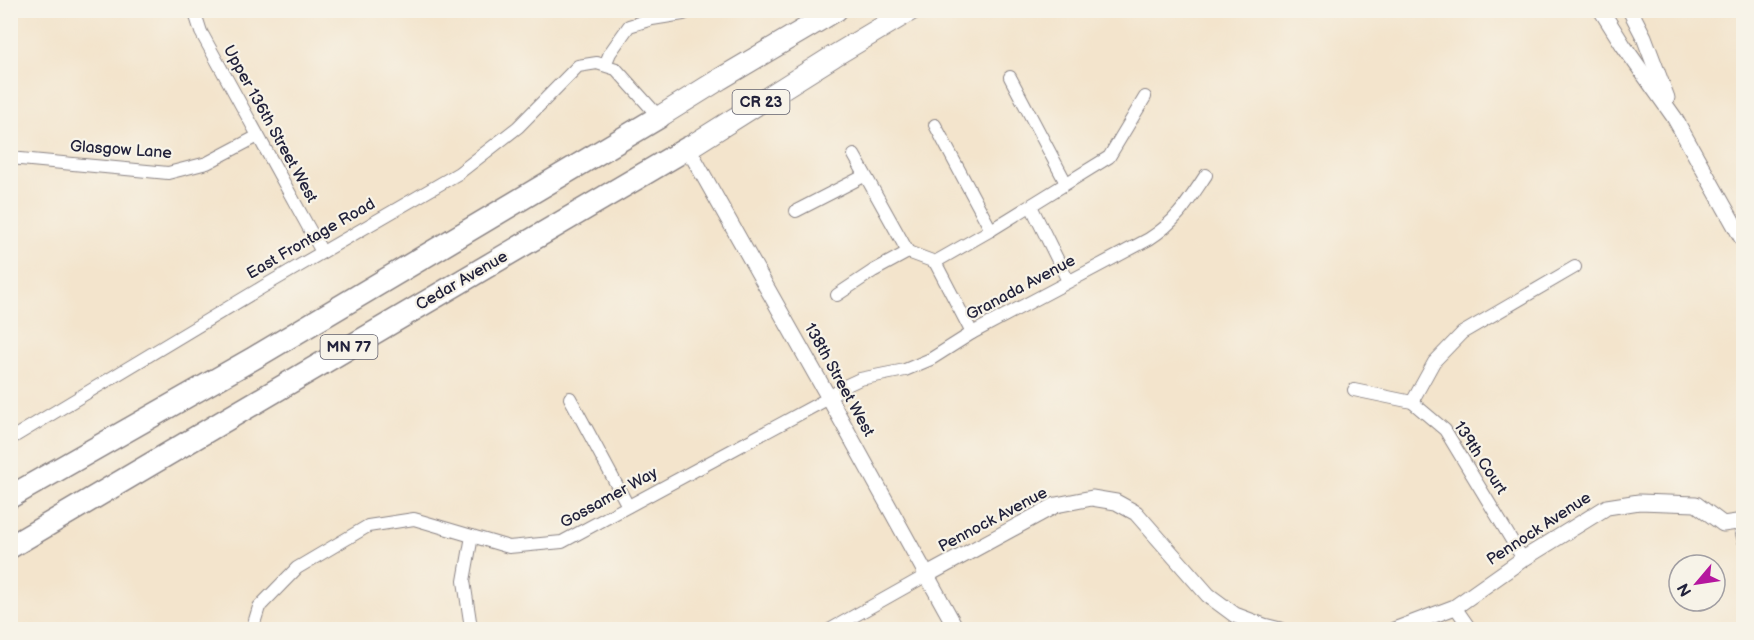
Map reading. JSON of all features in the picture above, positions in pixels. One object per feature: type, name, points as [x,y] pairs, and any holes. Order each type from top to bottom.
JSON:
[{"type":"highway","name":"CR 23","points":[[659,117],[837,10]]},
{"type":"highway","name":"Cedar Avenue","points":[[10,547],[688,148],[912,10]]},
{"type":"highway","name":"MN 77","points":[[10,497],[254,358],[659,117]]},
{"type":"street","name":"Upper 136th Street West","points":[[194,10],[201,32],[322,252]]},
{"type":"street","points":[[659,117],[610,67],[610,53],[629,26],[692,10]]},
{"type":"street","points":[[1601,10],[1674,117],[1743,242]]},
{"type":"street","points":[[1630,10],[1644,37],[1674,117]]},
{"type":"street","name":"East Frontage Road","points":[[10,440],[459,172],[518,127],[578,66],[597,63],[610,67]]},
{"type":"street","points":[[1010,77],[1066,183]]},
{"type":"street","points":[[935,262],[1109,157],[1145,97]]},
{"type":"street","points":[[935,125],[991,230]]},
{"type":"street","name":"Glasgow Lane","points":[[10,158],[168,173],[207,163],[258,136]]},
{"type":"street","name":"138th Street West","points":[[688,148],[957,630]]},
{"type":"street","points":[[854,155],[908,252],[935,262],[972,333]]},
{"type":"street","name":"Granada Avenue","points":[[829,398],[845,386],[860,379],[905,370],[931,359],[972,333],[1161,231],[1181,212],[1206,175]]},
{"type":"street","points":[[796,211],[864,176]]},
{"type":"street","points":[[1031,206],[1068,281]]},
{"type":"street","points":[[837,295],[873,271],[908,252]]},
{"type":"street","points":[[1412,402],[1434,362],[1462,333],[1575,267]]},
{"type":"street","name":"139th Court","points":[[1354,390],[1412,402],[1445,430],[1523,558]]},
{"type":"street","points":[[570,398],[628,506]]},
{"type":"street","name":"Gossamer Way","points":[[252,630],[259,607],[297,568],[368,526],[414,519],[509,547],[562,542],[829,398]]},
{"type":"street","name":"Pennock Avenue","points":[[927,576],[1056,504],[1092,498],[1116,502],[1136,513],[1208,595],[1235,615],[1280,630]]},
{"type":"street","name":"Pennock Avenue","points":[[1394,630],[1455,607],[1523,558],[1607,507],[1639,502],[1696,504],[1723,524],[1741,522]]},
{"type":"street","points":[[1741,522],[1743,541]]},
{"type":"street","points":[[472,536],[464,582],[470,621],[474,630]]},
{"type":"street","points":[[831,629],[927,576]]},
{"type":"street","points":[[1455,607],[1471,630]]}]
